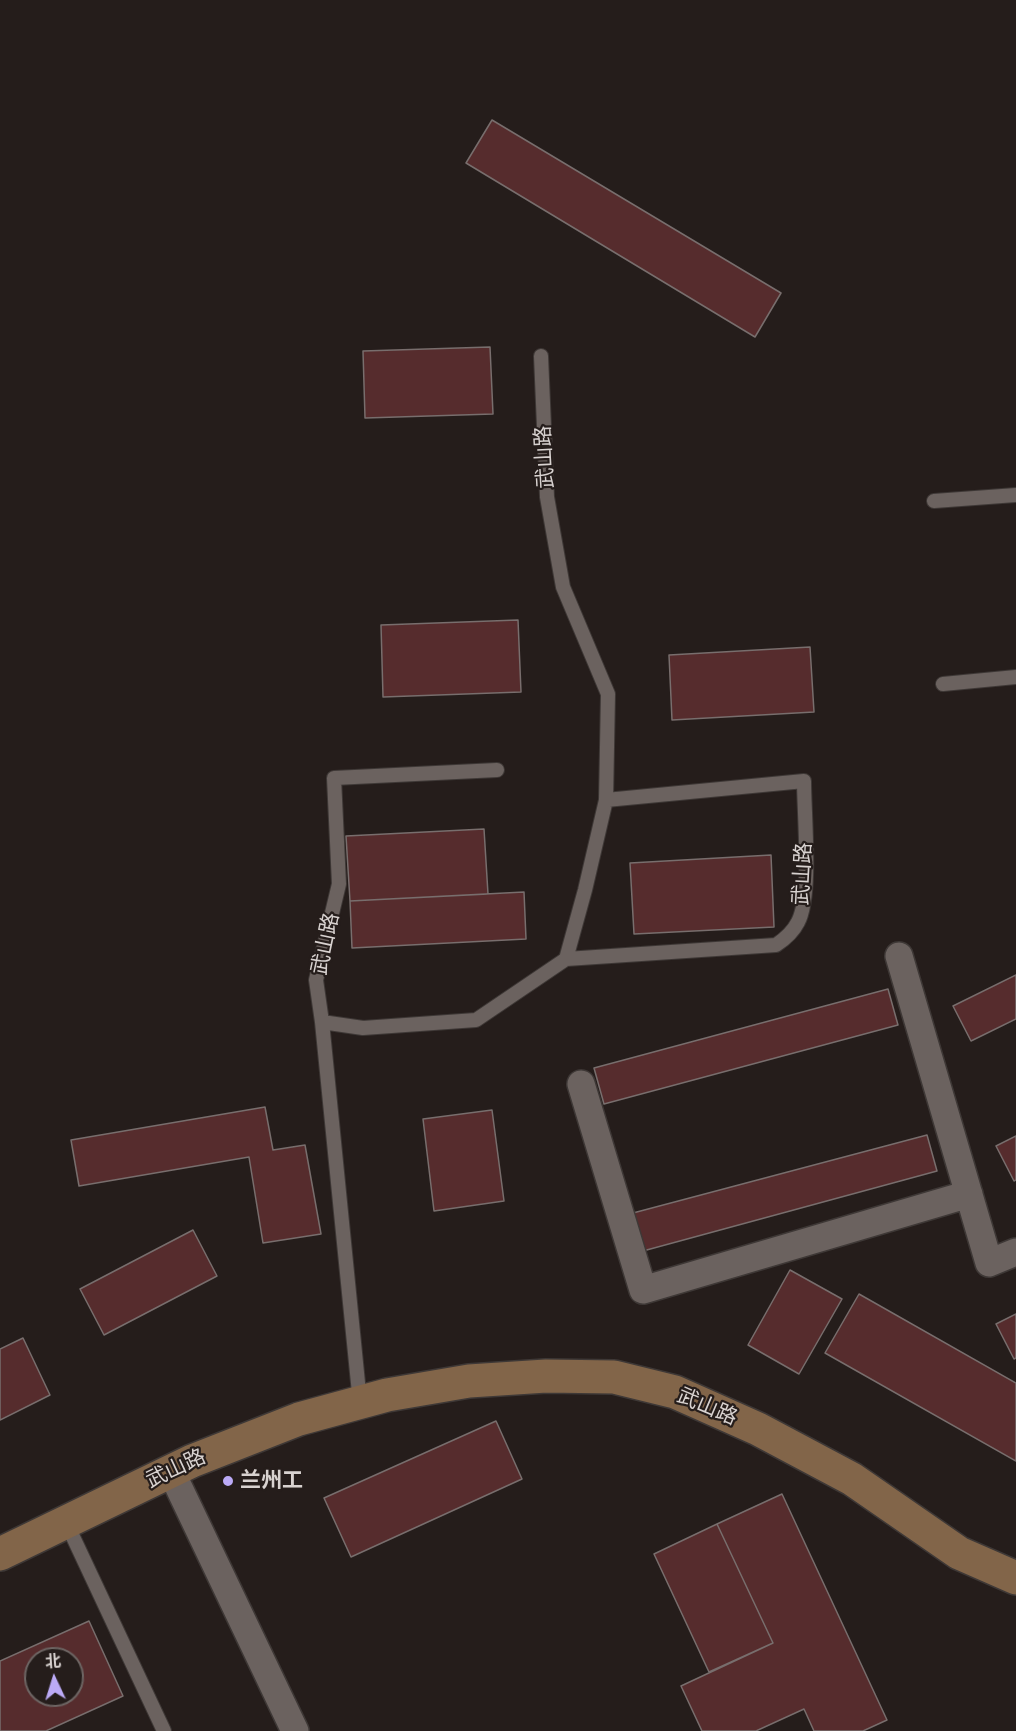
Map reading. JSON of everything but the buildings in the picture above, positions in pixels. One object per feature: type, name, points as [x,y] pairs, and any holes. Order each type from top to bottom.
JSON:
[{"type":"main road","name":"武山路","points":[[0,1554],[171,1471],[299,1419],[387,1395],[469,1381],[546,1376],[614,1377],[675,1392],[758,1429],[852,1479],[959,1553],[1016,1578]]},
{"type":"street","points":[[898,956],[989,1263],[1016,1252]]},
{"type":"street","points":[[581,1084],[642,1290],[969,1194]]},
{"type":"street","points":[[171,1471],[295,1731]]},
{"type":"lane","name":"武山路","points":[[541,356],[547,497],[563,587],[608,694],[606,800],[566,959],[776,945],[792,930],[803,910],[806,898],[804,782],[606,800]]},
{"type":"lane","points":[[934,501],[1016,495]]},
{"type":"lane","points":[[943,684],[1016,677]]},
{"type":"lane","name":"武山路","points":[[360,1403],[316,980],[339,884],[334,778],[498,770]]},
{"type":"lane","points":[[322,1022],[363,1028],[476,1020],[566,959]]},
{"type":"lane","points":[[66,1522],[164,1731]]},
{"type":"place","name":"兰州工","points":[[228,1481]]}]
